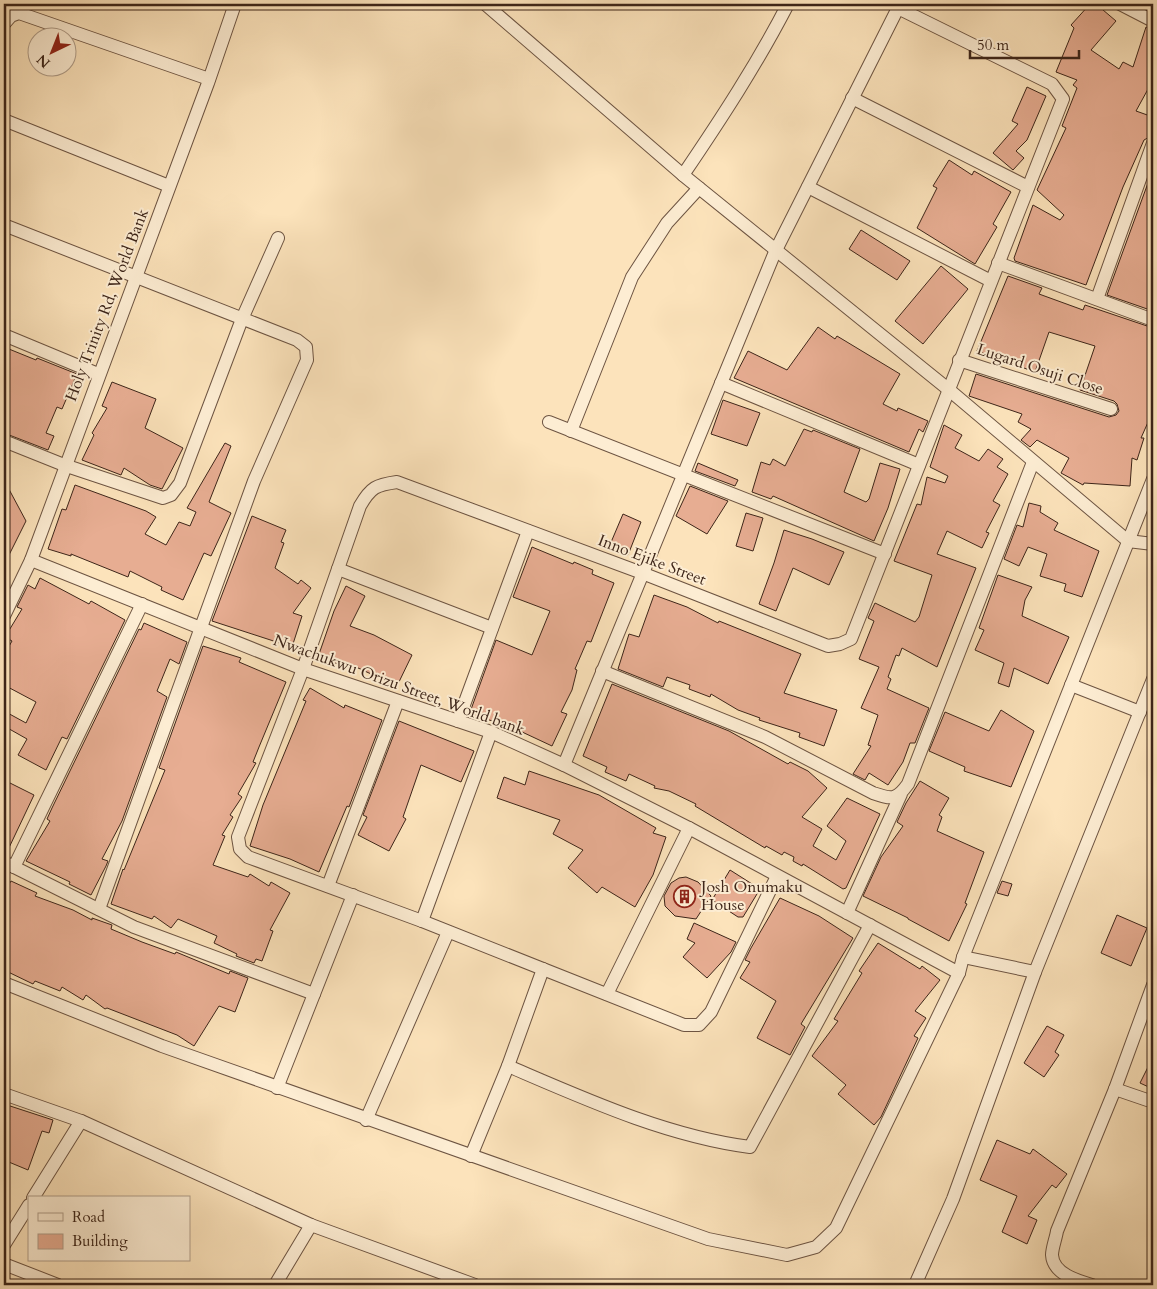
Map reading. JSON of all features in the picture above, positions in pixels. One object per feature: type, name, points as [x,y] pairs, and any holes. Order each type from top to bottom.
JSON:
[{"type":"street","name":"Holy Trinity Rd, World Bank","points":[[4,616],[31,560],[64,465],[209,79],[235,4]]},
{"type":"street","points":[[485,4],[775,252],[948,389],[1128,542],[1153,544]]},
{"type":"street","points":[[683,175],[739,93],[788,4]]},
{"type":"street","points":[[1120,4],[1153,21]]},
{"type":"street","points":[[564,765],[775,252],[899,6]]},
{"type":"street","name":"Inno Ejike Street","points":[[777,876],[712,1012],[699,1025],[684,1025],[422,921],[248,857],[240,849],[238,837],[303,669],[360,506],[367,494],[378,485],[397,482],[642,573],[828,646],[840,644],[851,639],[1063,99],[1060,92],[1052,84],[899,6]]},
{"type":"street","points":[[4,24],[11,16],[19,13],[209,79]]},
{"type":"street","points":[[852,98],[1028,187]]},
{"type":"street","points":[[4,120],[169,186]]},
{"type":"street","points":[[1097,299],[1153,143]]},
{"type":"street","points":[[808,186],[990,281]]},
{"type":"street","points":[[571,432],[632,277],[667,223],[699,188]]},
{"type":"street","points":[[4,225],[297,340],[306,347],[307,360],[254,481],[99,909]]},
{"type":"street","points":[[4,441],[64,465],[163,498],[171,495],[180,482],[242,319],[278,238]]},
{"type":"street","points":[[998,263],[1153,320]]},
{"type":"street","points":[[4,335],[98,374]]},
{"type":"street","name":"Lugard Osuji Close","points":[[959,360],[1110,409]]},
{"type":"street","points":[[721,383],[919,465]]},
{"type":"street","points":[[549,422],[885,554]]},
{"type":"street","points":[[847,913],[901,794],[908,784],[1033,462]]},
{"type":"street","points":[[4,983],[162,1046],[277,1088],[708,1239],[787,1255],[816,1247],[836,1228],[959,973],[963,957],[1153,479]]},
{"type":"street","points":[[458,721],[528,531]]},
{"type":"street","name":"Nwachukwu Orizu Street, World bank","points":[[31,560],[303,669],[491,732],[564,765],[689,828],[959,973]]},
{"type":"street","points":[[338,569],[492,628]]},
{"type":"street","points":[[142,604],[9,865],[134,927],[314,994]]},
{"type":"street","points":[[602,670],[765,737],[873,793],[889,798],[901,794]]},
{"type":"street","points":[[916,1285],[953,1199],[1036,972],[1153,679]]},
{"type":"street","points":[[1071,685],[1140,712]]},
{"type":"street","points":[[328,886],[398,701]]},
{"type":"street","points":[[422,921],[491,732]]},
{"type":"street","points":[[606,994],[689,828]]},
{"type":"street","points":[[277,1088],[353,895]]},
{"type":"street","points":[[508,1066],[571,1093],[667,1128],[750,1147],[870,926]]},
{"type":"street","points":[[366,1120],[448,932]]},
{"type":"street","points":[[963,957],[1036,972]]},
{"type":"street","points":[[470,1156],[508,1066],[543,969]]},
{"type":"street","points":[[1092,1285],[1071,1278],[1058,1268],[1052,1256],[1057,1231],[1115,1089],[1153,985]]},
{"type":"street","points":[[1115,1089],[1153,1102]]},
{"type":"street","points":[[4,1094],[81,1121],[311,1225],[448,1281],[475,1285]]},
{"type":"street","points":[[34,1196],[81,1121]]},
{"type":"street","points":[[4,1244],[28,1207]]},
{"type":"street","points":[[275,1285],[311,1225]]},
{"type":"street","points":[[4,1264],[58,1285]]},
{"type":"building","points":[[1090,4],[1096,4],[1116,21],[1091,50],[1119,69],[1123,62],[1133,67],[1146,27],[1153,29],[1153,80],[1136,111],[1153,117],[1153,135],[1144,140],[1123,187],[1086,285],[1015,261],[1014,258],[1033,205],[1060,220],[1064,215],[1037,190],[1066,128],[1062,126],[1077,88],[1073,85],[1077,80],[1056,72],[1074,28],[1071,25]]},
{"type":"building","points":[[1027,87],[1046,96],[1027,140],[1016,151],[1024,158],[1013,170],[993,153],[1018,124],[1012,121]]},
{"type":"building","points":[[949,160],[972,175],[974,171],[1011,192],[993,224],[997,227],[975,264],[917,228],[937,188],[933,186]]},
{"type":"building","points":[[1152,172],[1153,269],[1150,283],[1153,284],[1153,311],[1107,295]]},
{"type":"building","points":[[861,230],[910,261],[897,280],[849,249]]},
{"type":"building","points":[[941,266],[968,289],[923,344],[895,321]]},
{"type":"building","points":[[1008,276],[1042,288],[1039,294],[1083,310],[1085,305],[1153,328],[1153,411],[1141,438],[1144,438],[1137,460],[1132,458],[1130,486],[1084,483],[1083,485],[1061,473],[1069,458],[1037,440],[1030,447],[1021,440],[1031,429],[1018,422],[1022,414],[969,396],[976,374],[1109,417],[1116,415],[1119,411],[1114,401],[1080,390],[1095,346],[1049,332],[1035,372],[977,351]]},
{"type":"building","points":[[818,327],[835,339],[837,336],[900,374],[883,404],[897,411],[898,408],[928,421],[923,432],[919,429],[909,452],[734,378],[748,351],[787,370]]},
{"type":"building","points":[[4,347],[77,374],[62,409],[57,407],[46,433],[54,436],[48,450],[4,433]]},
{"type":"building","points":[[112,382],[156,399],[145,428],[183,448],[162,489],[150,485],[124,468],[121,475],[82,460],[94,435],[92,433],[107,408],[102,406]]},
{"type":"building","points":[[723,400],[760,413],[747,446],[711,434]]},
{"type":"building","points":[[944,425],[962,435],[955,448],[979,461],[988,449],[1003,459],[997,467],[1008,474],[993,501],[1000,505],[986,532],[989,533],[982,548],[947,531],[937,554],[976,568],[937,667],[902,648],[899,656],[896,655],[888,677],[891,679],[887,689],[929,708],[915,743],[910,743],[903,762],[888,785],[869,773],[865,780],[853,774],[871,746],[868,745],[878,715],[861,708],[879,667],[859,659],[874,621],[868,618],[875,603],[915,622],[919,617],[932,575],[894,561],[917,504],[921,505],[927,477],[945,483],[948,476],[930,467]]},
{"type":"building","points":[[804,429],[812,432],[813,430],[860,449],[844,492],[866,502],[869,499],[880,463],[900,469],[888,508],[874,541],[773,496],[771,499],[752,492],[761,462],[770,465],[773,459],[785,466]]},
{"type":"building","points":[[225,443],[231,446],[209,502],[231,513],[211,556],[204,553],[183,600],[161,590],[162,587],[130,571],[128,577],[71,554],[71,556],[48,549],[62,509],[66,510],[75,485],[146,511],[156,517],[145,534],[166,545],[179,522],[190,526],[196,512],[187,508]]},
{"type":"building","points":[[698,463],[738,480],[735,486],[695,471]]},
{"type":"building","points":[[4,480],[26,521],[4,565]]},
{"type":"building","points":[[690,486],[728,501],[707,534],[676,516]]},
{"type":"building","points":[[1029,503],[1041,506],[1040,512],[1058,523],[1054,530],[1099,551],[1082,597],[1064,591],[1066,584],[1040,576],[1047,554],[1028,547],[1019,566],[1004,559],[1017,525],[1023,527]]},
{"type":"building","points":[[746,513],[763,518],[753,551],[736,546]]},
{"type":"building","points":[[623,514],[641,522],[628,555],[609,547]]},
{"type":"building","points":[[252,516],[286,530],[281,542],[284,543],[275,568],[298,584],[301,580],[311,588],[293,613],[302,616],[292,647],[212,621]]},
{"type":"building","points":[[784,530],[844,552],[829,585],[793,568],[776,611],[759,604]]},
{"type":"building","points":[[532,547],[593,570],[592,574],[614,583],[591,642],[587,641],[575,669],[577,670],[572,690],[561,712],[567,714],[552,746],[505,724],[469,715],[496,640],[532,655],[550,611],[513,597]]},
{"type":"building","points":[[998,575],[1032,587],[1025,600],[1022,616],[1069,637],[1048,684],[1014,668],[1009,687],[998,683],[1004,663],[975,650],[984,630],[979,628]]},
{"type":"building","points":[[40,578],[89,604],[91,601],[125,620],[67,739],[62,737],[46,770],[18,755],[27,739],[4,726],[4,711],[26,723],[36,702],[4,685],[4,655],[12,641],[5,637],[22,609],[17,607],[28,585],[35,589]]},
{"type":"building","points":[[346,586],[365,596],[350,626],[374,635],[412,655],[397,686],[356,667],[355,670],[318,657],[334,611]]},
{"type":"building","points":[[654,595],[687,607],[718,623],[719,621],[801,654],[784,693],[837,710],[824,746],[799,737],[800,733],[759,720],[760,718],[738,710],[711,694],[710,697],[689,689],[690,685],[667,677],[663,687],[618,669],[629,634],[639,637]]},
{"type":"building","points":[[144,623],[187,642],[179,664],[170,659],[157,691],[167,697],[122,821],[102,859],[108,861],[91,895],[69,884],[70,882],[26,861],[50,821],[47,819],[52,808],[139,629],[141,630]]},
{"type":"building","points":[[203,646],[241,658],[239,662],[286,682],[253,762],[256,763],[238,794],[242,797],[230,815],[233,817],[222,835],[225,836],[213,865],[248,877],[250,874],[269,886],[271,882],[290,893],[270,930],[273,931],[262,961],[256,959],[254,963],[236,956],[237,954],[214,943],[217,936],[178,919],[171,928],[154,916],[152,919],[111,904],[123,869],[165,770],[159,768]]},
{"type":"building","points":[[612,684],[729,731],[788,764],[790,762],[808,771],[827,788],[802,817],[822,829],[813,846],[836,860],[846,841],[827,826],[847,798],[880,814],[846,888],[843,889],[803,864],[802,866],[793,861],[794,857],[784,852],[782,855],[766,846],[765,848],[695,806],[696,804],[669,791],[654,788],[655,786],[629,774],[626,781],[605,772],[607,767],[583,756]]},
{"type":"building","points":[[310,688],[344,708],[345,705],[382,720],[349,807],[347,806],[319,872],[290,859],[250,846],[263,805],[306,701],[303,700]]},
{"type":"building","points":[[1001,710],[1034,731],[1011,787],[964,771],[965,767],[929,751],[945,712],[989,731]]},
{"type":"building","points":[[399,721],[474,751],[461,782],[421,765],[403,817],[406,819],[389,851],[358,835],[367,817],[363,815]]},
{"type":"building","points":[[529,771],[599,795],[656,828],[653,833],[666,837],[653,875],[635,907],[602,887],[597,893],[568,868],[583,850],[553,834],[560,820],[497,798],[504,777],[525,785]]},
{"type":"building","points":[[4,780],[34,795],[6,854],[4,854]]},
{"type":"building","points":[[920,781],[949,798],[939,815],[942,817],[937,831],[984,852],[965,903],[967,904],[949,941],[863,896],[881,857],[903,826],[897,822]]},
{"type":"building","points":[[730,870],[760,889],[743,917],[738,917],[712,900]]},
{"type":"building","name":"Josh Onumaku House","points":[[686,877],[698,882],[711,896],[696,919],[675,916],[665,906],[664,896],[671,883],[679,878]]},
{"type":"building","points":[[11,881],[37,893],[35,896],[73,910],[92,920],[92,918],[112,925],[111,929],[142,942],[175,954],[176,952],[229,974],[230,971],[248,978],[235,1012],[219,1006],[194,1046],[177,1035],[107,1008],[105,1009],[86,995],[83,1000],[62,987],[60,991],[35,981],[33,984],[4,970],[4,893]]},
{"type":"building","points":[[1002,881],[1012,884],[1008,896],[997,893]]},
{"type":"building","points":[[780,898],[819,916],[853,938],[801,1024],[805,1027],[790,1055],[757,1038],[776,1001],[740,978],[750,962],[745,960],[751,948]]},
{"type":"building","points":[[1117,915],[1147,928],[1131,966],[1101,953]]},
{"type":"building","points":[[694,923],[736,942],[731,952],[707,978],[683,957],[695,943],[687,939]]},
{"type":"building","points":[[878,943],[920,969],[922,966],[940,980],[915,1011],[926,1018],[914,1036],[918,1038],[881,1117],[874,1125],[838,1094],[846,1085],[812,1056],[838,1021],[834,1019],[862,973],[859,971]]},
{"type":"building","points":[[1047,1026],[1064,1035],[1055,1052],[1059,1055],[1044,1077],[1024,1063]]},
{"type":"building","points":[[1153,1057],[1153,1089],[1140,1083]]},
{"type":"building","points":[[4,1104],[53,1120],[49,1133],[42,1131],[28,1170],[4,1160]]},
{"type":"building","points":[[997,1140],[1030,1154],[1033,1149],[1067,1174],[1056,1188],[1052,1185],[1028,1216],[1037,1220],[1027,1244],[1002,1232],[1017,1196],[980,1180]]},
{"type":"place","name":"Josh Onumaku House","points":[[685,896]]}]
